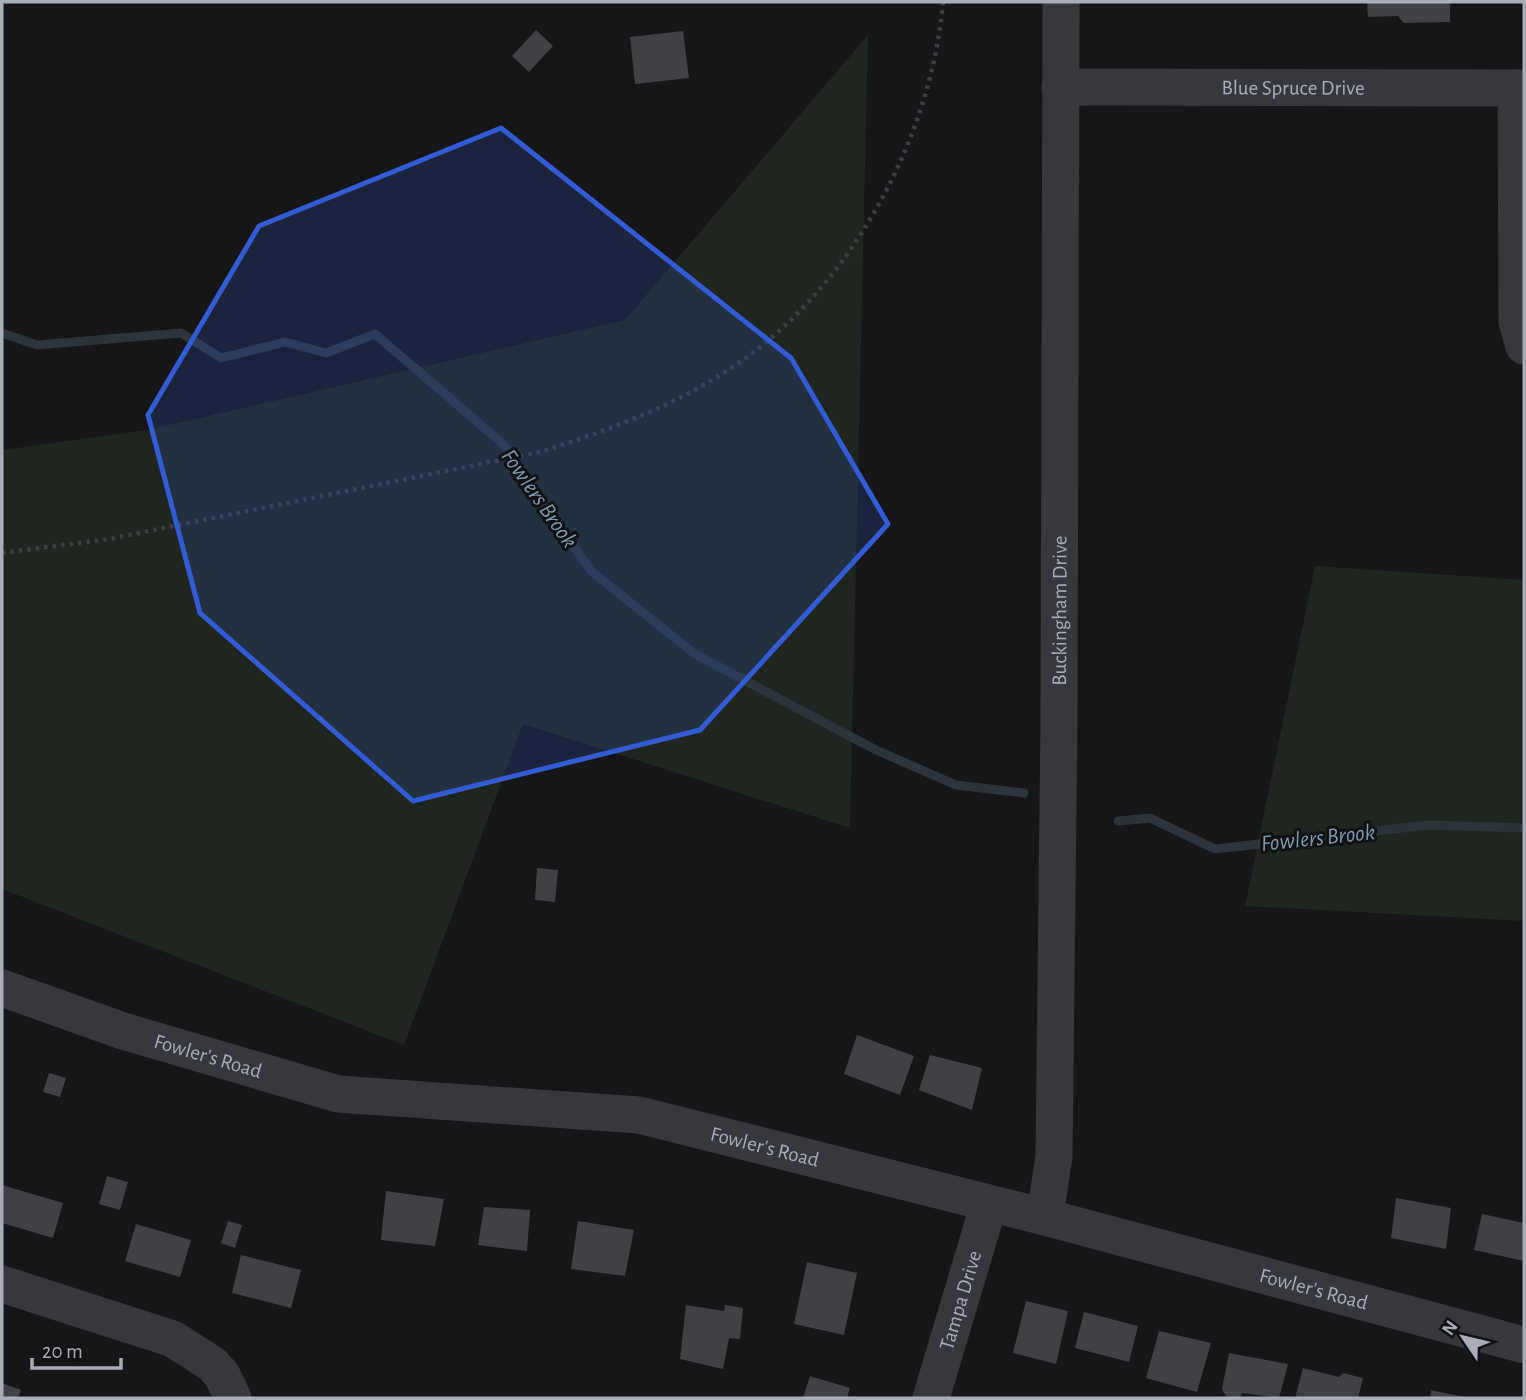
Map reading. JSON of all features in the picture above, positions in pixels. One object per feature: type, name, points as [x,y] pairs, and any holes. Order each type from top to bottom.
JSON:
[{"type":"street","name":"Buckingham Drive","points":[[1045,1217],[1054,1156],[1059,720],[1061,2]]},
{"type":"street","name":"Blue Spruce Drive","points":[[1060,87],[1520,88]]},
{"type":"street","points":[[1520,88],[1517,322],[1524,346]]},
{"type":"street","name":"Fowler's Road","points":[[2,988],[123,1031],[338,1094],[639,1115],[1045,1217],[1524,1345]]},
{"type":"street","name":"Tampa Drive","points":[[931,1398],[989,1204]]},
{"type":"street","points":[[2,1284],[173,1339],[212,1364],[226,1382],[233,1398]]},
{"type":"path","points":[[2,553],[109,539],[540,452],[593,435],[656,409],[712,378],[757,350],[801,312],[840,263],[881,197],[910,143],[927,96],[939,44],[943,2]]},
{"type":"highlighted area","points":[[501,128],[791,358],[888,524],[700,730],[413,801],[200,613],[148,415],[259,226]]},
{"type":"shaded area","points":[[868,35],[850,828],[523,724],[404,1045],[2,889],[2,450],[147,430],[625,320]]},
{"type":"shaded area","points":[[1315,566],[1524,580],[1524,921],[1245,906]]},
{"type":"building","points":[[1367,2],[1450,2],[1450,22],[1404,23],[1398,16],[1368,17]]},
{"type":"building","points":[[536,30],[553,46],[529,72],[512,56]]},
{"type":"building","points":[[683,31],[689,78],[635,84],[630,37]]},
{"type":"building","points":[[537,868],[558,870],[555,902],[535,900]]},
{"type":"building","points":[[857,1035],[914,1056],[900,1095],[844,1074]]},
{"type":"building","points":[[930,1055],[982,1068],[972,1110],[919,1090]]},
{"type":"building","points":[[49,1073],[66,1078],[60,1097],[43,1092]]},
{"type":"building","points":[[107,1176],[128,1182],[120,1210],[99,1204]]},
{"type":"building","points":[[2,1185],[63,1203],[53,1238],[2,1223]]},
{"type":"building","points":[[386,1191],[444,1199],[435,1246],[381,1240]]},
{"type":"building","points":[[1396,1198],[1451,1208],[1446,1249],[1391,1238]]},
{"type":"building","points":[[484,1207],[530,1210],[527,1251],[478,1245]]},
{"type":"building","points":[[1482,1214],[1524,1223],[1524,1261],[1474,1250]]},
{"type":"building","points":[[228,1221],[242,1225],[235,1248],[221,1243]]},
{"type":"building","points":[[578,1221],[634,1230],[625,1276],[571,1269]]},
{"type":"building","points":[[136,1224],[191,1240],[180,1277],[125,1261]]},
{"type":"building","points":[[241,1255],[301,1270],[291,1308],[232,1293]]},
{"type":"building","points":[[807,1262],[857,1273],[844,1335],[794,1324]]},
{"type":"building","points":[[1026,1301],[1068,1311],[1056,1364],[1013,1353]]},
{"type":"building","points":[[686,1305],[724,1311],[725,1305],[743,1308],[740,1339],[729,1338],[723,1369],[680,1359]]},
{"type":"building","points":[[1084,1312],[1138,1326],[1129,1362],[1075,1348]]},
{"type":"building","points":[[1159,1331],[1211,1343],[1197,1392],[1146,1378]]},
{"type":"building","points":[[1229,1353],[1288,1364],[1279,1398],[1242,1393],[1240,1398],[1227,1398],[1222,1389]]},
{"type":"building","points":[[1303,1368],[1339,1377],[1343,1373],[1363,1378],[1358,1398],[1295,1398]]},
{"type":"building","points":[[810,1376],[850,1388],[847,1398],[803,1398]]},
{"type":"building","points":[[2,1383],[21,1390],[18,1398],[2,1398]]},
{"type":"building","points":[[1431,1390],[1464,1397],[1464,1398],[1430,1398]]},
{"type":"waterway","name":"Fowlers Brook","points":[[2,333],[37,345],[181,333],[221,358],[285,342],[326,353],[375,334],[503,444],[591,571],[695,654],[876,750],[956,785],[1024,793]]},
{"type":"waterway","name":"Fowlers Brook","points":[[1118,821],[1150,818],[1215,849],[1429,825],[1524,828]]}]
